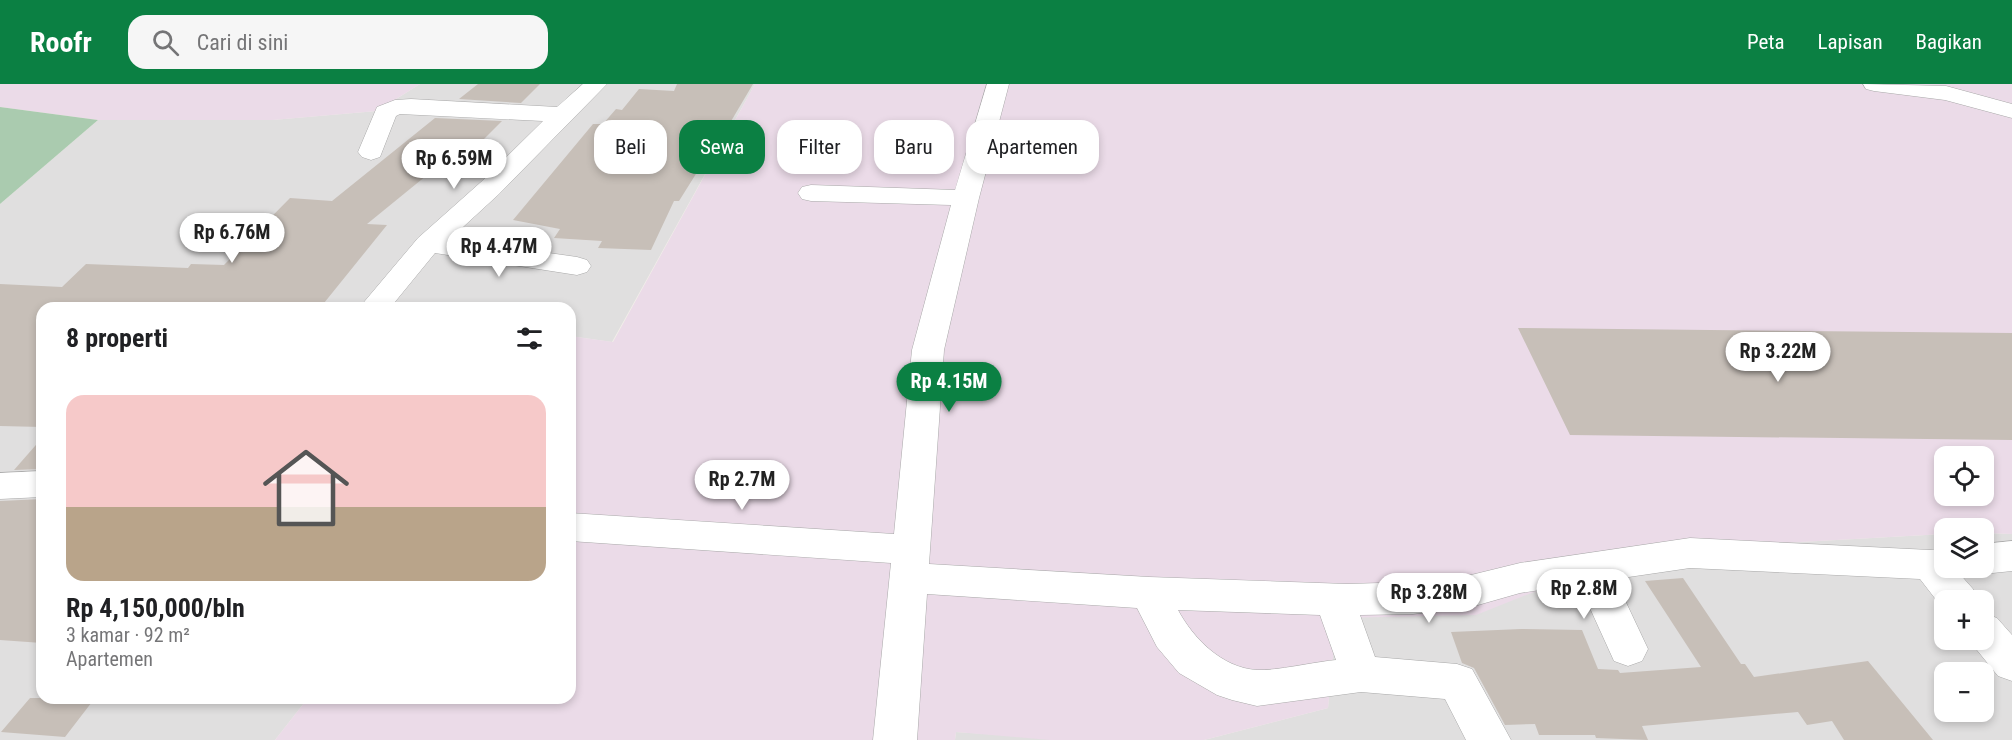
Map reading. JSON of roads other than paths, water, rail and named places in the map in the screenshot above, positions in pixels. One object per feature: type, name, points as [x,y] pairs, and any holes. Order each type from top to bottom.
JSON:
[{"type":"street","points":[[379,302],[428,244],[490,188],[596,84]]},
{"type":"street","points":[[895,740],[928,350],[966,198],[998,84]]},
{"type":"street","points":[[1874,84],[1946,93],[2012,111]]},
{"type":"street","points":[[371,152],[385,111],[396,107],[563,115]]},
{"type":"street","points":[[811,194],[966,198]]},
{"type":"street","points":[[428,244],[577,266]]},
{"type":"street","points":[[0,486],[36,484]]},
{"type":"street","points":[[576,528],[1149,593],[1334,598],[1413,598],[1472,591],[1520,578],[1690,553],[1934,564]]},
{"type":"street","points":[[1994,558],[2012,556]]},
{"type":"street","points":[[1591,568],[1628,649]]},
{"type":"street","points":[[1149,593],[1171,634],[1193,661],[1232,682],[1257,688],[1361,674],[1457,682],[1489,740]]},
{"type":"street","points":[[1334,598],[1361,674]]},
{"type":"street","points":[[1994,643],[2012,664]]}]
